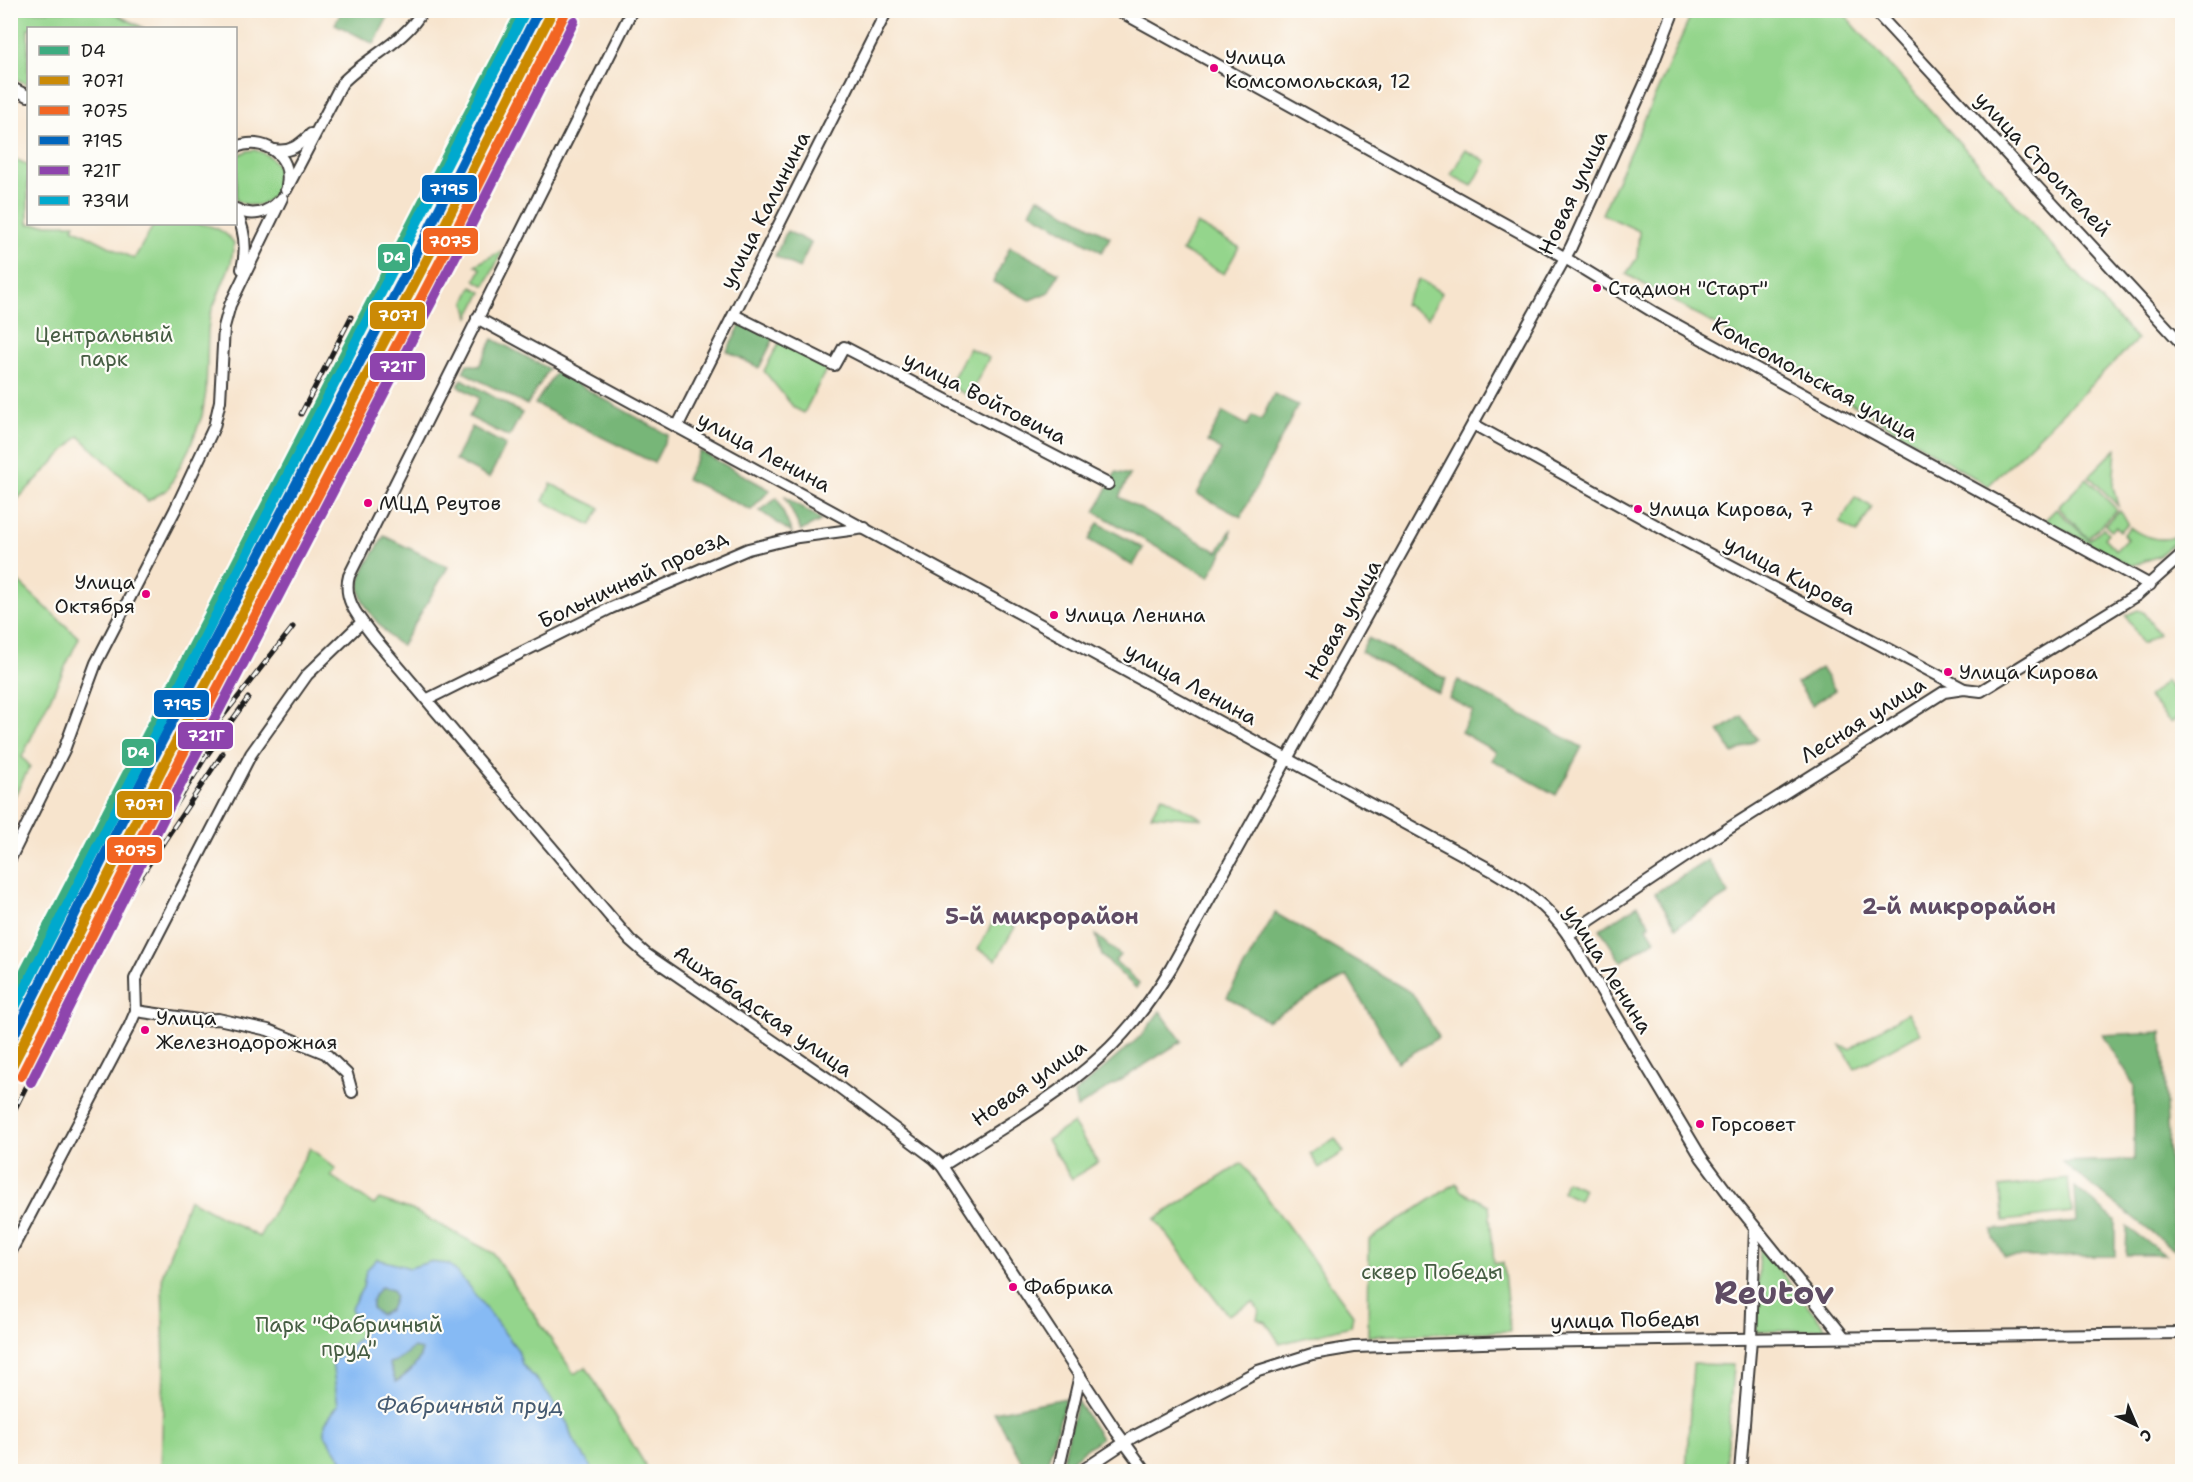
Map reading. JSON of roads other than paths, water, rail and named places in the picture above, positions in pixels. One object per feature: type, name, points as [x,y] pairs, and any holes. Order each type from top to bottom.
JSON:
[{"type":"street","points":[[237,286],[345,80],[402,35],[418,20],[423,10]]},
{"type":"street","name":"Ашхабадская улица","points":[[632,10],[349,576],[348,597],[362,622],[638,948],[827,1078],[942,1166],[1146,1472]]},
{"type":"street","name":"улица Калинина","points":[[677,427],[887,10]]},
{"type":"street","name":"Комсомольская улица","points":[[1118,10],[1564,258],[1609,287],[2150,585]]},
{"type":"street","name":"Новая улица","points":[[942,1166],[1048,1098],[1087,1069],[1131,1026],[1154,996],[1181,953],[1564,258],[1648,77],[1674,10]]},
{"type":"street","name":"улица Строителей","points":[[1874,10],[2182,344]]},
{"type":"street","points":[[10,87],[27,96]]},
{"type":"street","points":[[237,147],[255,143],[283,152],[292,150],[318,128]]},
{"type":"street","points":[[237,211],[249,214],[268,210],[284,194],[287,171],[274,150]]},
{"type":"street","points":[[10,859],[64,750],[96,663],[175,510],[214,428],[220,401],[224,327],[245,251],[237,214]]},
{"type":"street","name":"улица Войтовича","points":[[734,315],[834,365],[844,347],[1108,484]]},
{"type":"street","name":"улица Ленина","points":[[477,318],[1506,878],[1546,908],[1568,935],[1701,1157],[1755,1228],[1844,1337]]},
{"type":"street","name":"улица Кирова","points":[[1473,424],[1677,537],[1964,689]]},
{"type":"street","name":"Больничный проезд","points":[[428,699],[611,608],[748,549],[798,537],[866,528]]},
{"type":"street","name":"Лесная улица","points":[[1568,935],[1712,839],[1944,692],[1964,689],[1981,691],[2137,595],[2182,555]]},
{"type":"street","points":[[10,1253],[136,1011],[135,979],[251,754],[308,675],[362,622]]},
{"type":"street","points":[[136,1011],[198,1020],[218,1019],[268,1030],[325,1053],[347,1074],[352,1092]]},
{"type":"street","points":[[1740,1472],[1751,1339],[1755,1228]]},
{"type":"street","name":"улица Победы","points":[[1080,1472],[1124,1442],[1258,1371],[1312,1354],[1381,1345],[2182,1333]]},
{"type":"street","points":[[1058,1472],[1080,1375]]},
{"type":"water","name":"Фабричный пруд","points":[[377,1259],[410,1268],[429,1262],[449,1264],[518,1350],[522,1364],[543,1387],[568,1424],[572,1438],[594,1471],[350,1471],[325,1435],[325,1423],[338,1405],[332,1362],[361,1336],[362,1328],[351,1308],[363,1287],[366,1270]],"holes":[[[381,1287],[392,1290],[395,1297],[390,1310],[380,1315],[372,1308],[372,1305]],[[413,1348],[422,1350],[418,1360],[409,1372],[396,1382],[389,1363],[396,1361]]]},
{"type":"railway","points":[[301,414],[351,317]]},
{"type":"railway","points":[[326,429],[375,337]]},
{"type":"railway","points":[[10,1119],[90,960],[125,883],[189,762],[293,627]]},
{"type":"railway","points":[[165,823],[205,758],[248,698]]},
{"type":"railway","points":[[132,850],[171,751]]},
{"type":"railway","points":[[123,903],[223,753]]},
{"type":"place","name":"Улица Комсомольская, 12","points":[[1214,68]]},
{"type":"place","name":"Стадион \"Старт\"","points":[[1597,288]]},
{"type":"place","name":"МЦД Реутов","points":[[368,503]]},
{"type":"place","name":"Улица Кирова, 7","points":[[1638,509]]},
{"type":"place","name":"Улица Октября","points":[[146,594]]},
{"type":"place","name":"Улица Ленина","points":[[1054,615]]},
{"type":"place","name":"Улица Кирова","points":[[1948,672]]},
{"type":"place","name":"Улица Железнодорожная","points":[[145,1030]]},
{"type":"place","name":"Горсовет","points":[[1700,1124]]},
{"type":"place","name":"Фабрика","points":[[1013,1287]]},
{"type":"district","name":"2-й микрорайон","points":[[1959,906]]},
{"type":"district","name":"5-й микрорайон","points":[[1042,916]]},
{"type":"district","name":"Reutov","points":[[1774,1292]]},
{"type":"park label","name":"Центральный парк","points":[[104,347]]},
{"type":"park label","name":"сквер Победы","points":[[1432,1272]]},
{"type":"park label","name":"Парк \"Фабричный пруд\"","points":[[349,1337]]}]
